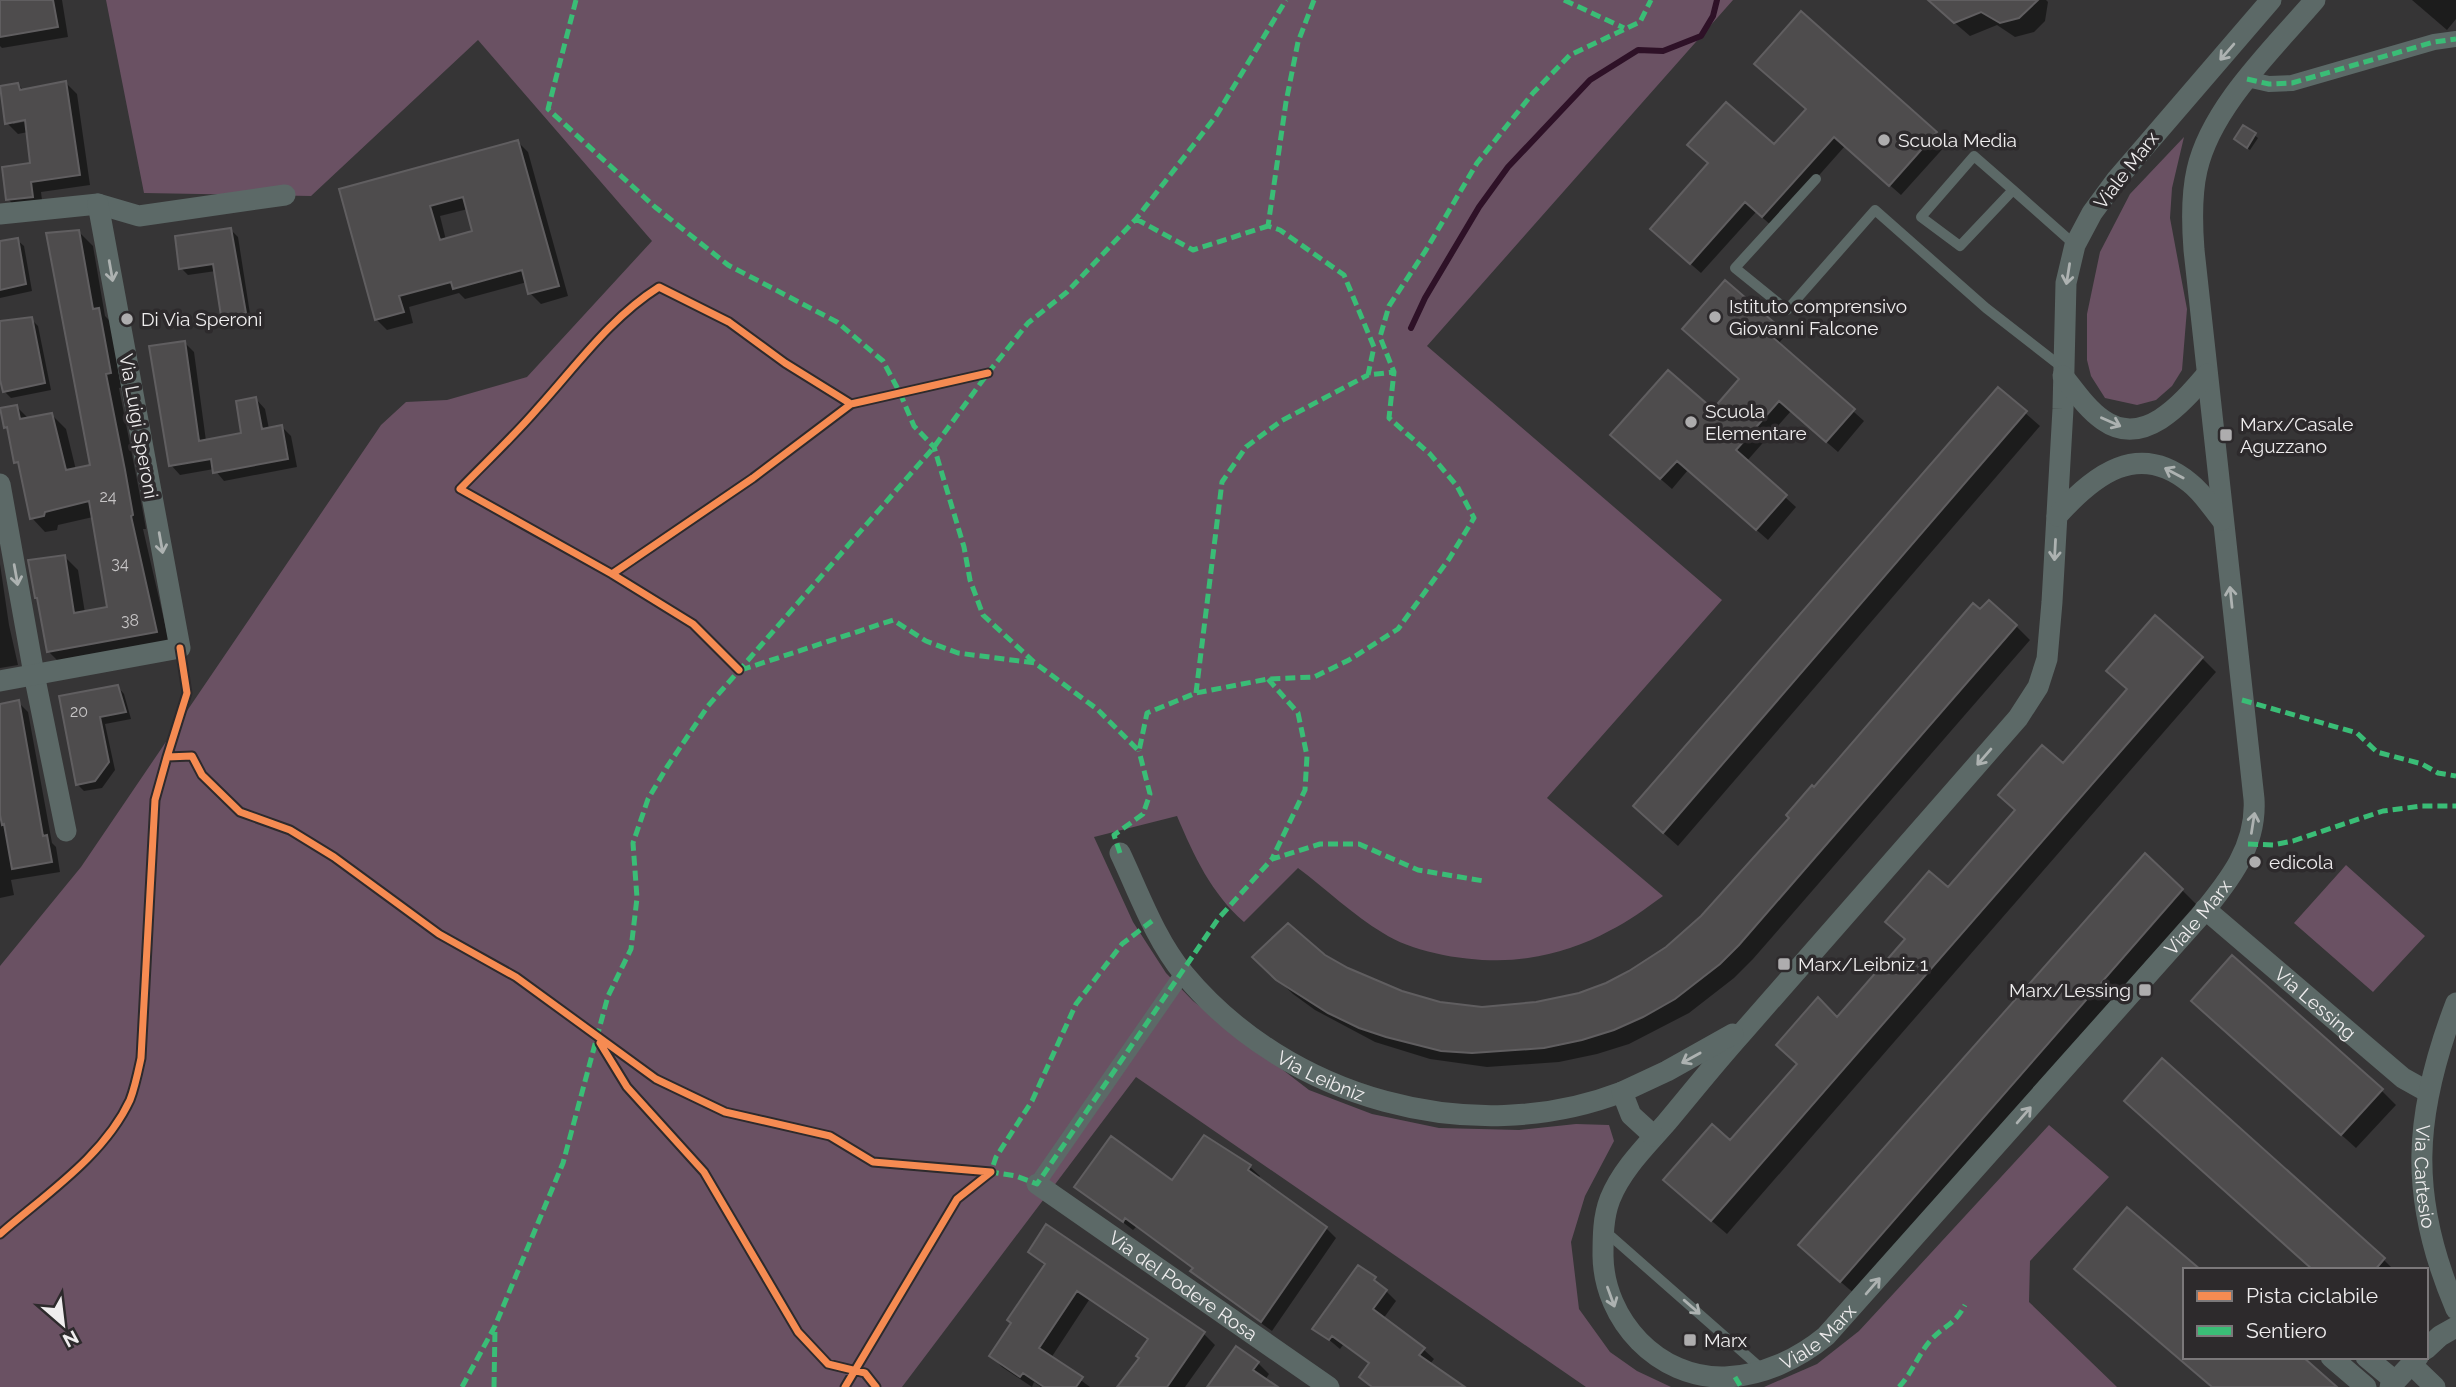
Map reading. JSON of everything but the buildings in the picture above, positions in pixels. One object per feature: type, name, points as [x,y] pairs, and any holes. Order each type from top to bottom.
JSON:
[{"type":"street","name":"Viale Marx","points":[[2271,0],[2145,144],[2099,203],[2075,245],[2066,283],[2057,516],[2047,659],[2043,677],[2034,696],[2018,718],[1654,1136],[1615,1189],[1608,1206],[1604,1229],[1604,1277],[1611,1299],[1625,1325],[1645,1347],[1676,1367],[1723,1378],[1763,1370],[1810,1349],[1837,1326],[2205,909],[2240,861],[2248,844],[2254,820],[2254,799],[2207,374],[2193,230],[2194,189],[2200,159],[2208,138],[2247,79],[2315,0]]},
{"type":"street","points":[[2247,79],[2269,84],[2292,83],[2434,42],[2456,39]]},
{"type":"street","points":[[0,214],[98,204],[139,216],[285,195]]},
{"type":"street","name":"Via Luigi Speroni","points":[[34,674],[180,649],[98,204]]},
{"type":"street","points":[[2063,372],[2088,407],[2103,420],[2129,428],[2144,426],[2165,416],[2184,401],[2207,374]]},
{"type":"street","points":[[2057,516],[2087,486],[2104,474],[2129,466],[2147,464],[2162,467],[2182,477],[2199,491],[2222,520]]},
{"type":"street","points":[[0,484],[34,674],[66,831]]},
{"type":"street","points":[[0,681],[34,674]]},
{"type":"street","name":"Via Leibniz","points":[[1120,853],[1162,941],[1183,973],[1226,1015],[1284,1058],[1335,1084],[1393,1103],[1461,1115],[1509,1115],[1571,1107],[1622,1092],[1667,1071],[1750,1024]]},
{"type":"street","name":"Via Lessing","points":[[2205,909],[2403,1078],[2428,1092]]},
{"type":"street","points":[[1037,1184],[1183,973]]},
{"type":"street","name":"Via Cartesio","points":[[2456,1003],[2428,1092],[2422,1161],[2426,1220],[2438,1266],[2456,1310]]},
{"type":"street","points":[[1622,1092],[1631,1115],[1654,1136]]},
{"type":"street","name":"Via del Podere Rosa","points":[[1037,1184],[1329,1387]]},
{"type":"street","points":[[2428,1347],[2440,1336],[2456,1327]]},
{"type":"street","points":[[2333,1359],[2366,1387]]},
{"type":"street","points":[[2369,1359],[2393,1384],[2416,1359]]},
{"type":"street","points":[[2419,1359],[2435,1387]]},
{"type":"lane","points":[[2013,190],[1961,246],[1921,217],[1974,156],[2013,190],[2075,245]]},
{"type":"lane","points":[[1816,179],[1735,268],[1787,310],[1875,210],[2063,372]]},
{"type":"lane","points":[[1604,1229],[1763,1370]]},
{"type":"shaded area","points":[[106,0],[1733,0],[1427,346],[1722,600],[1547,798],[1663,896],[1616,927],[1570,948],[1511,960],[1453,957],[1415,948],[1383,933],[1298,868],[1244,922],[1213,886],[1177,816],[1094,837],[1133,922],[1166,973],[1193,1001],[1309,1090],[1372,1114],[1439,1128],[1519,1130],[1576,1124],[1609,1125],[1614,1141],[1585,1196],[1571,1242],[1579,1309],[1610,1352],[1637,1371],[1671,1387],[1586,1387],[1136,1077],[902,1387],[0,1387],[0,966],[81,867],[381,425],[406,402],[447,400],[527,377],[652,241],[478,40],[311,196],[144,193]]},
{"type":"shaded area","points":[[2184,137],[2172,188],[2170,218],[2187,309],[2182,370],[2172,386],[2156,400],[2137,405],[2105,398],[2091,376],[2087,360],[2087,314],[2100,252],[2130,194]]},
{"type":"shaded area","points":[[2346,865],[2425,936],[2373,992],[2294,923]]},
{"type":"shaded area","points":[[2049,1125],[2109,1177],[2030,1261],[2029,1302],[2117,1387],[1764,1387],[1817,1364],[1859,1331]]},
{"type":"waterway","points":[[1411,328],[1425,298],[1479,207],[1508,167],[1590,80],[1638,50],[1663,51],[1701,36],[1713,16],[1717,0]]},
{"type":"marked path","points":[[576,0],[548,109],[655,207],[728,265],[837,322],[883,361],[914,426],[934,447],[964,547],[970,580],[983,615],[1035,663]]},
{"type":"marked path","points":[[462,1387],[495,1326],[563,1163],[608,996],[631,949],[637,898],[633,843],[648,799],[667,767],[708,706],[934,447],[1028,323],[1067,292],[1136,219],[1216,116],[1286,0]]},
{"type":"marked path","points":[[1314,0],[1298,42],[1286,102],[1268,226],[1280,230],[1344,275],[1374,347],[1368,375],[1394,372],[1380,337],[1389,306],[1426,250],[1477,163],[1533,93],[1570,55],[1640,22],[1651,0]]},
{"type":"marked path","points":[[1564,0],[1624,28]]},
{"type":"marked path","points":[[2247,79],[2269,84],[2292,83],[2434,42],[2456,39]]},
{"type":"marked path","points":[[1136,219],[1193,250],[1268,226]]},
{"type":"marked path","points":[[741,670],[893,620],[926,641],[958,653],[1035,663],[1097,709],[1139,751],[1147,713],[1196,693],[1268,679],[1314,677],[1349,660],[1398,629],[1449,559],[1474,518],[1457,486],[1430,454],[1389,418],[1394,372]]},
{"type":"marked path","points":[[1196,693],[1222,482],[1246,447],[1281,421],[1368,375]]},
{"type":"marked path","points":[[1268,679],[1298,713],[1307,756],[1305,790],[1272,859]]},
{"type":"marked path","points":[[2242,700],[2357,733],[2377,752],[2422,764],[2438,773],[2456,776]]},
{"type":"marked path","points":[[1120,853],[1114,835],[1143,814],[1150,794],[1139,751]]},
{"type":"marked path","points":[[2248,844],[2273,845],[2293,841],[2383,811],[2422,806],[2456,806]]},
{"type":"marked path","points":[[1152,921],[1122,944],[1076,1004],[1032,1101],[996,1157],[991,1172],[1016,1176],[1037,1184],[1218,919],[1272,859],[1320,844],[1359,844],[1418,870],[1484,881]]},
{"type":"marked path","points":[[1899,1387],[1930,1341],[1956,1318],[1965,1305]]},
{"type":"marked path","points":[[494,1387],[495,1328]]},
{"type":"marked path","points":[[1735,1377],[1741,1387]]},
{"type":"cycle path","points":[[739,670],[693,624],[612,574],[460,489],[519,429],[609,328],[641,299],[659,287],[729,322],[785,363],[851,404]]},
{"type":"cycle path","points":[[612,574],[753,478],[851,404],[988,373]]},
{"type":"cycle path","points":[[180,648],[187,693],[167,757],[192,756],[202,775],[240,812],[290,830],[334,857],[439,934],[516,977],[656,1079],[725,1112],[830,1136],[873,1162],[991,1172],[957,1199],[845,1387]]},
{"type":"cycle path","points":[[0,1234],[90,1156],[119,1120],[132,1095],[141,1058],[155,800],[167,757]]},
{"type":"cycle path","points":[[600,1043],[627,1087],[704,1172],[798,1332],[828,1364],[865,1373],[876,1387]]},
{"type":"place","name":"Scuola Media","points":[[1884,140]]},
{"type":"place","name":"Istituto comprensivo Giovanni Falcone","points":[[1715,317]]},
{"type":"place","name":"Di Via Speroni","points":[[127,319]]},
{"type":"place","name":"Scuola Elementare","points":[[1691,422]]},
{"type":"place","name":"Marx/Casale Aguzzano","points":[[2226,435]]},
{"type":"place","name":"edicola","points":[[2255,862]]},
{"type":"place","name":"Marx/Leibniz 1","points":[[1784,964]]},
{"type":"place","name":"Marx/Lessing","points":[[2145,990]]},
{"type":"place","name":"Marx","points":[[1690,1340]]}]
